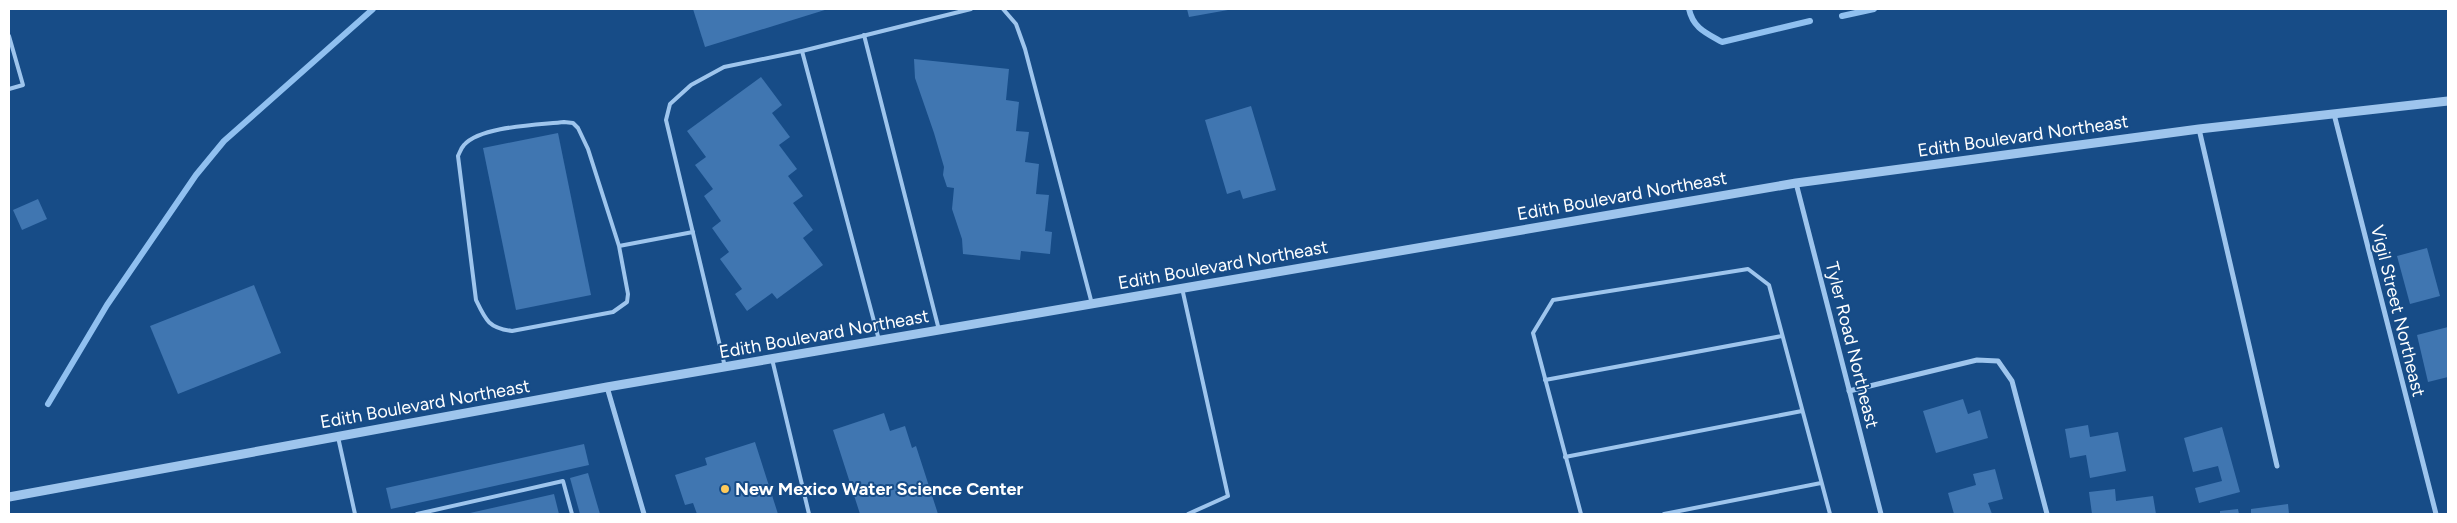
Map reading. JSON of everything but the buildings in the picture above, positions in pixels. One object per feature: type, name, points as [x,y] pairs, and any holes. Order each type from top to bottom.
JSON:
[{"type":"street","name":"Edith Boulevard Northeast","points":[[9,497],[607,387],[1796,183],[2199,129],[2448,101]]},
{"type":"street","name":"Vigil Street Northeast","points":[[2334,114],[2436,514]]},
{"type":"street","points":[[2199,129],[2277,466]]},
{"type":"street","name":"Tyler Road Northeast","points":[[1796,183],[1881,514]]},
{"type":"street","points":[[1849,391],[1978,360],[1998,361],[2012,381],[2047,514]]},
{"type":"street","points":[[607,387],[644,514]]},
{"type":"lane","points":[[725,367],[666,120],[670,104],[691,85],[724,67],[802,51],[971,9]]},
{"type":"lane","points":[[1003,9],[1016,24],[1025,49],[1092,304]]},
{"type":"lane","points":[[864,35],[939,330]]},
{"type":"lane","points":[[9,36],[24,85],[9,89]]},
{"type":"lane","points":[[802,51],[879,340]]},
{"type":"lane","points":[[564,122],[573,124],[578,128],[588,149],[618,246],[628,294],[627,302],[620,308],[612,312],[512,332],[499,330],[486,321],[476,300],[458,156],[464,145],[475,137],[492,131],[564,122]]},
{"type":"lane","points":[[618,246],[693,232]]},
{"type":"lane","points":[[1580,514],[1533,333],[1553,300],[1748,269],[1769,285],[1830,514]]},
{"type":"lane","points":[[1182,288],[1228,496],[1188,514]]},
{"type":"lane","points":[[1545,380],[1782,336]]},
{"type":"lane","points":[[772,359],[809,514]]},
{"type":"lane","points":[[1565,457],[1802,411]]},
{"type":"lane","points":[[338,437],[355,514]]},
{"type":"lane","points":[[417,514],[563,481],[572,514]]},
{"type":"lane","points":[[1664,514],[1821,483]]},
{"type":"waterway","points":[[48,404],[107,305],[196,175],[224,141],[373,9]]},
{"type":"waterway","points":[[1689,9],[1697,25],[1706,33],[1722,42],[1810,21]]},
{"type":"waterway","points":[[1842,16],[1874,9]]},
{"type":"place","name":"New Mexico Water Science Center","points":[[725,489]]}]
